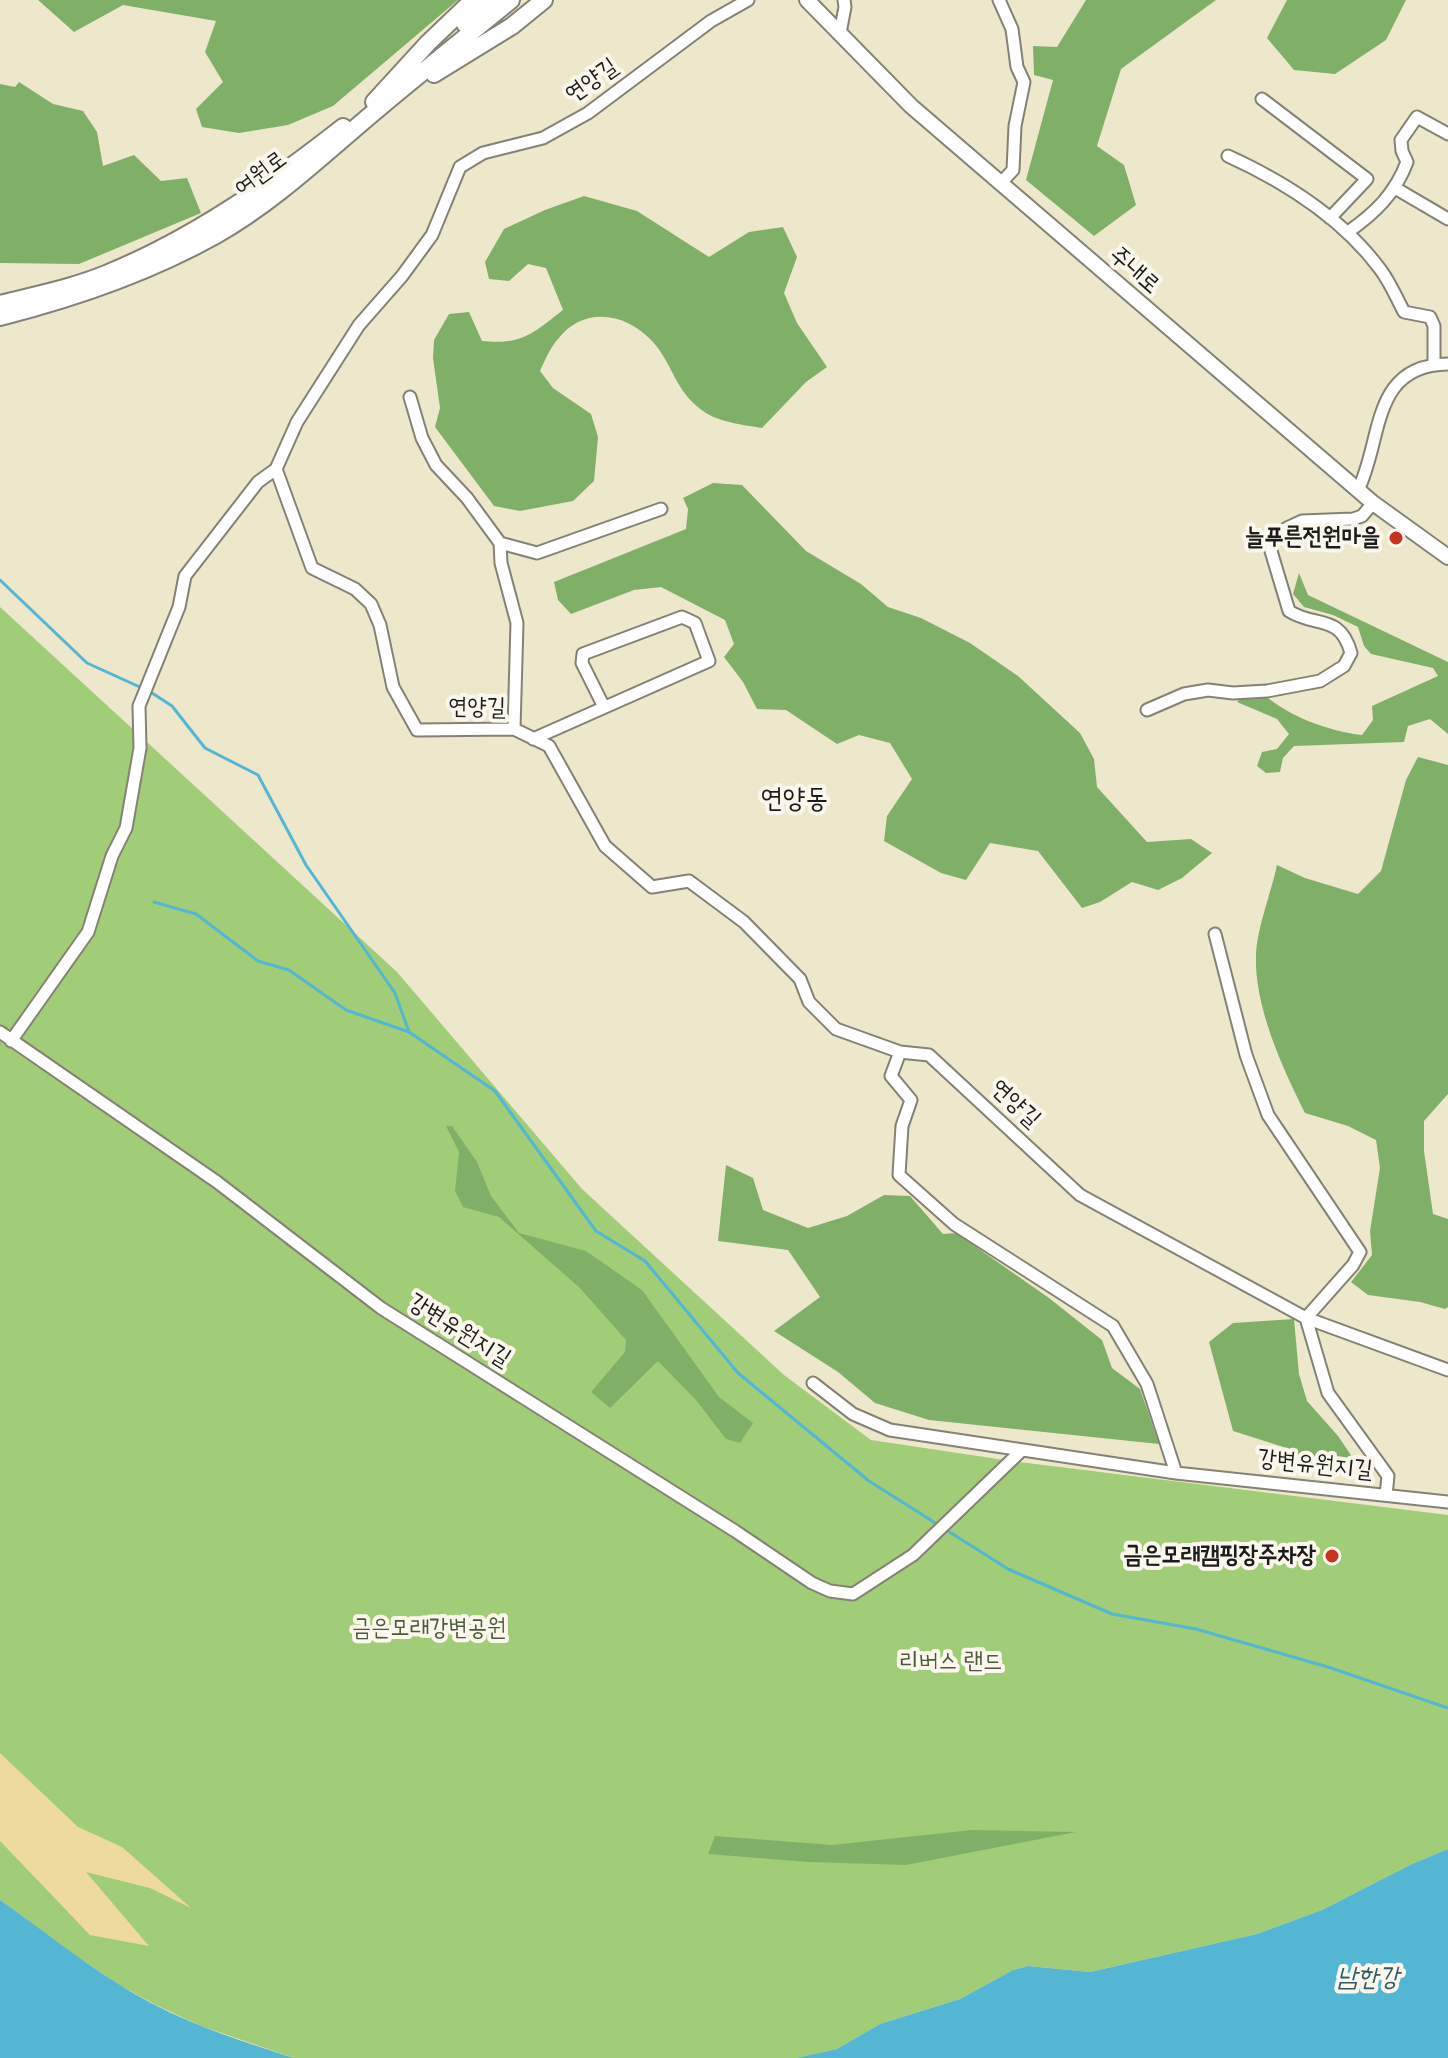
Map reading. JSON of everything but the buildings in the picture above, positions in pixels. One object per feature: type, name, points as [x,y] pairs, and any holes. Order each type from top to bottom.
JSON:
[{"type":"highway","points":[[375,107],[428,43],[473,0]]},
{"type":"highway","name":"여원로","points":[[0,317],[105,286],[217,234],[283,189],[331,151],[493,0]]},
{"type":"highway","name":"여원로","points":[[0,304],[103,275],[201,228],[375,107],[511,0]]},
{"type":"highway","points":[[375,107],[512,26],[544,0]]},
{"type":"main road","name":"주내로","points":[[807,0],[911,106],[1000,184],[1373,503],[1448,557]]},
{"type":"street","name":"연양길","points":[[748,0],[711,21],[588,113],[543,138],[483,153],[460,167],[432,235],[351,337],[297,422],[276,469],[312,568],[355,589],[371,604],[380,625],[393,687],[417,730],[514,729],[549,746],[605,846],[652,887],[689,881],[744,922],[800,979],[809,1002],[836,1029],[900,1052],[929,1055],[1080,1195],[1306,1318],[1448,1370]]},
{"type":"street","points":[[840,33],[844,0]]},
{"type":"street","points":[[999,0],[1012,29],[1017,67],[1024,82],[1015,126],[1013,170],[1000,184]]},
{"type":"street","points":[[1262,99],[1367,179],[1330,218]]},
{"type":"street","points":[[1348,232],[1372,215],[1395,188],[1407,162],[1401,140],[1417,117],[1448,134]]},
{"type":"street","points":[[1228,156],[1271,176],[1348,232],[1381,270],[1404,312],[1430,317],[1434,326],[1434,364]]},
{"type":"street","points":[[1395,188],[1448,219]]},
{"type":"street","points":[[1358,490],[1368,469],[1374,429],[1383,404],[1400,380],[1434,364],[1448,364]]},
{"type":"street","points":[[410,397],[422,438],[436,465],[467,498],[500,543],[501,563],[517,623],[514,729]]},
{"type":"street","points":[[11,1041],[88,932],[112,856],[126,828],[140,748],[139,706],[179,607],[185,576],[258,482],[276,469]]},
{"type":"street","points":[[1147,710],[1184,694],[1208,690],[1233,693],[1267,691],[1320,681],[1344,666],[1351,653],[1343,633],[1332,625],[1289,611],[1271,551],[1273,539],[1302,521],[1362,516],[1373,503]]},
{"type":"street","points":[[500,543],[537,553],[661,509]]},
{"type":"street","points":[[533,739],[709,661],[695,623],[682,617],[583,654],[582,663],[604,707]]},
{"type":"street","points":[[1215,934],[1246,1055],[1268,1115],[1360,1252],[1353,1265],[1306,1318],[1328,1393],[1388,1476],[1386,1495]]},
{"type":"street","name":"강변유원지길","points":[[0,1032],[217,1182],[381,1308],[735,1531],[812,1583],[830,1591],[853,1594],[913,1555],[1021,1451]]},
{"type":"street","points":[[900,1052],[891,1076],[911,1100],[902,1126],[899,1175],[954,1224],[1113,1326],[1147,1384],[1176,1473]]},
{"type":"street","name":"강변유원지길","points":[[813,1383],[853,1414],[890,1430],[1176,1473],[1448,1502]]},
{"type":"green space","points":[[38,0],[458,0],[333,106],[288,125],[239,133],[202,127],[196,109],[223,82],[205,52],[216,21],[123,5],[74,32]]},
{"type":"green space","points":[[1086,0],[1216,0],[1121,69],[1097,146],[1124,165],[1136,205],[1094,236],[1026,180],[1053,80],[1034,75],[1033,46],[1057,47]]},
{"type":"green space","points":[[1287,0],[1406,0],[1386,40],[1335,74],[1294,70],[1267,38]]},
{"type":"green space","points":[[19,82],[53,104],[83,111],[97,132],[103,166],[134,155],[161,181],[187,178],[201,213],[79,264],[0,263],[0,84],[15,87]]},
{"type":"green space","points":[[584,196],[637,211],[709,257],[749,232],[783,227],[797,257],[784,293],[797,323],[827,367],[806,382],[762,428],[739,424],[709,415],[693,403],[666,360],[643,332],[618,319],[593,317],[580,321],[568,328],[555,343],[540,371],[553,388],[591,414],[598,437],[594,481],[573,501],[520,511],[494,506],[435,427],[440,408],[433,358],[434,340],[449,314],[469,312],[482,341],[496,342],[526,336],[563,310],[546,268],[528,264],[509,281],[489,279],[485,262],[504,229]]},
{"type":"green space","points":[[713,483],[742,485],[806,551],[861,584],[888,607],[921,618],[970,643],[1018,676],[1080,733],[1094,759],[1097,787],[1147,842],[1191,839],[1212,853],[1182,878],[1158,890],[1132,882],[1100,902],[1082,908],[1038,851],[990,843],[966,880],[941,873],[884,841],[887,816],[912,779],[890,743],[859,735],[837,744],[786,710],[757,709],[743,682],[724,657],[734,644],[725,620],[661,587],[634,590],[571,614],[558,600],[554,582],[686,529],[688,509],[683,498]]},
{"type":"green space","points":[[1299,573],[1308,595],[1448,662],[1448,734],[1430,719],[1408,726],[1404,742],[1294,746],[1283,758],[1280,772],[1266,773],[1257,766],[1262,752],[1277,749],[1289,734],[1277,719],[1237,702],[1243,696],[1263,694],[1285,710],[1310,722],[1362,735],[1373,720],[1372,706],[1438,676],[1433,668],[1371,654],[1364,646],[1358,627],[1333,615],[1304,607],[1293,594]]},
{"type":"green space","name":"금은모래강변공원","points":[[0,607],[397,972],[582,1189],[784,1375],[871,1440],[1011,1461],[1448,1515],[1448,1849],[1322,1910],[1257,1934],[1090,1972],[1028,1966],[1013,1970],[960,1999],[880,2024],[837,2049],[796,2058],[294,2058],[201,2026],[156,2005],[79,1958],[0,1900]]},
{"type":"green space","points":[[1418,757],[1448,765],[1448,1094],[1424,1121],[1424,1151],[1433,1214],[1448,1219],[1448,1307],[1445,1309],[1420,1302],[1368,1295],[1351,1282],[1372,1255],[1370,1231],[1380,1168],[1376,1140],[1348,1126],[1305,1113],[1271,1036],[1260,995],[1256,955],[1277,865],[1305,878],[1358,894],[1381,871],[1406,780]]},
{"type":"green space","points":[[446,1126],[452,1126],[477,1162],[491,1196],[519,1233],[586,1251],[642,1290],[719,1397],[753,1423],[740,1443],[726,1439],[696,1400],[658,1361],[610,1408],[591,1392],[625,1352],[626,1340],[580,1288],[499,1217],[463,1207],[455,1191],[459,1152]]},
{"type":"green space","points":[[726,1165],[753,1178],[763,1210],[808,1228],[847,1216],[884,1195],[910,1196],[943,1234],[956,1233],[1049,1298],[1102,1340],[1112,1368],[1140,1389],[1159,1444],[929,1420],[875,1403],[838,1372],[774,1331],[820,1297],[788,1250],[718,1241]]},
{"type":"green space","points":[[1294,1319],[1299,1374],[1307,1401],[1338,1436],[1357,1464],[1301,1461],[1296,1451],[1233,1431],[1209,1342],[1233,1323]]},
{"type":"green space","points":[[972,1830],[1076,1832],[906,1865],[808,1862],[708,1854],[715,1836],[832,1845]]},
{"type":"sand","points":[[0,1753],[78,1827],[122,1847],[191,1908],[150,1888],[86,1872],[149,1946],[90,1935],[0,1841]]},
{"type":"water","name":"남한강","points":[[1448,1849],[1448,2058],[796,2058],[837,2049],[880,2024],[960,1999],[1013,1970],[1028,1966],[1090,1972],[1257,1934],[1322,1910]]},
{"type":"water","points":[[0,1900],[89,1965],[140,1997],[204,2027],[294,2058],[0,2058]]},
{"type":"waterway","points":[[0,580],[87,663],[142,688]]},
{"type":"waterway","points":[[149,691],[172,706],[205,748],[258,775],[306,865],[395,993],[409,1032]]},
{"type":"waterway","points":[[154,902],[196,914],[258,961],[289,970],[346,1010],[409,1032],[495,1091],[596,1231],[645,1261],[738,1373],[869,1481],[1008,1569],[1112,1614],[1196,1629],[1328,1667],[1448,1708]]},
{"type":"place","name":"늘푸른전원마을","points":[[1396,538]]},
{"type":"place","name":"금은모래캠핑장주차장","points":[[1332,1556]]},
{"type":"district","name":"연양동","points":[[794,800]]},
{"type":"park label","name":"리버스 랜드","points":[[951,1662]]}]
